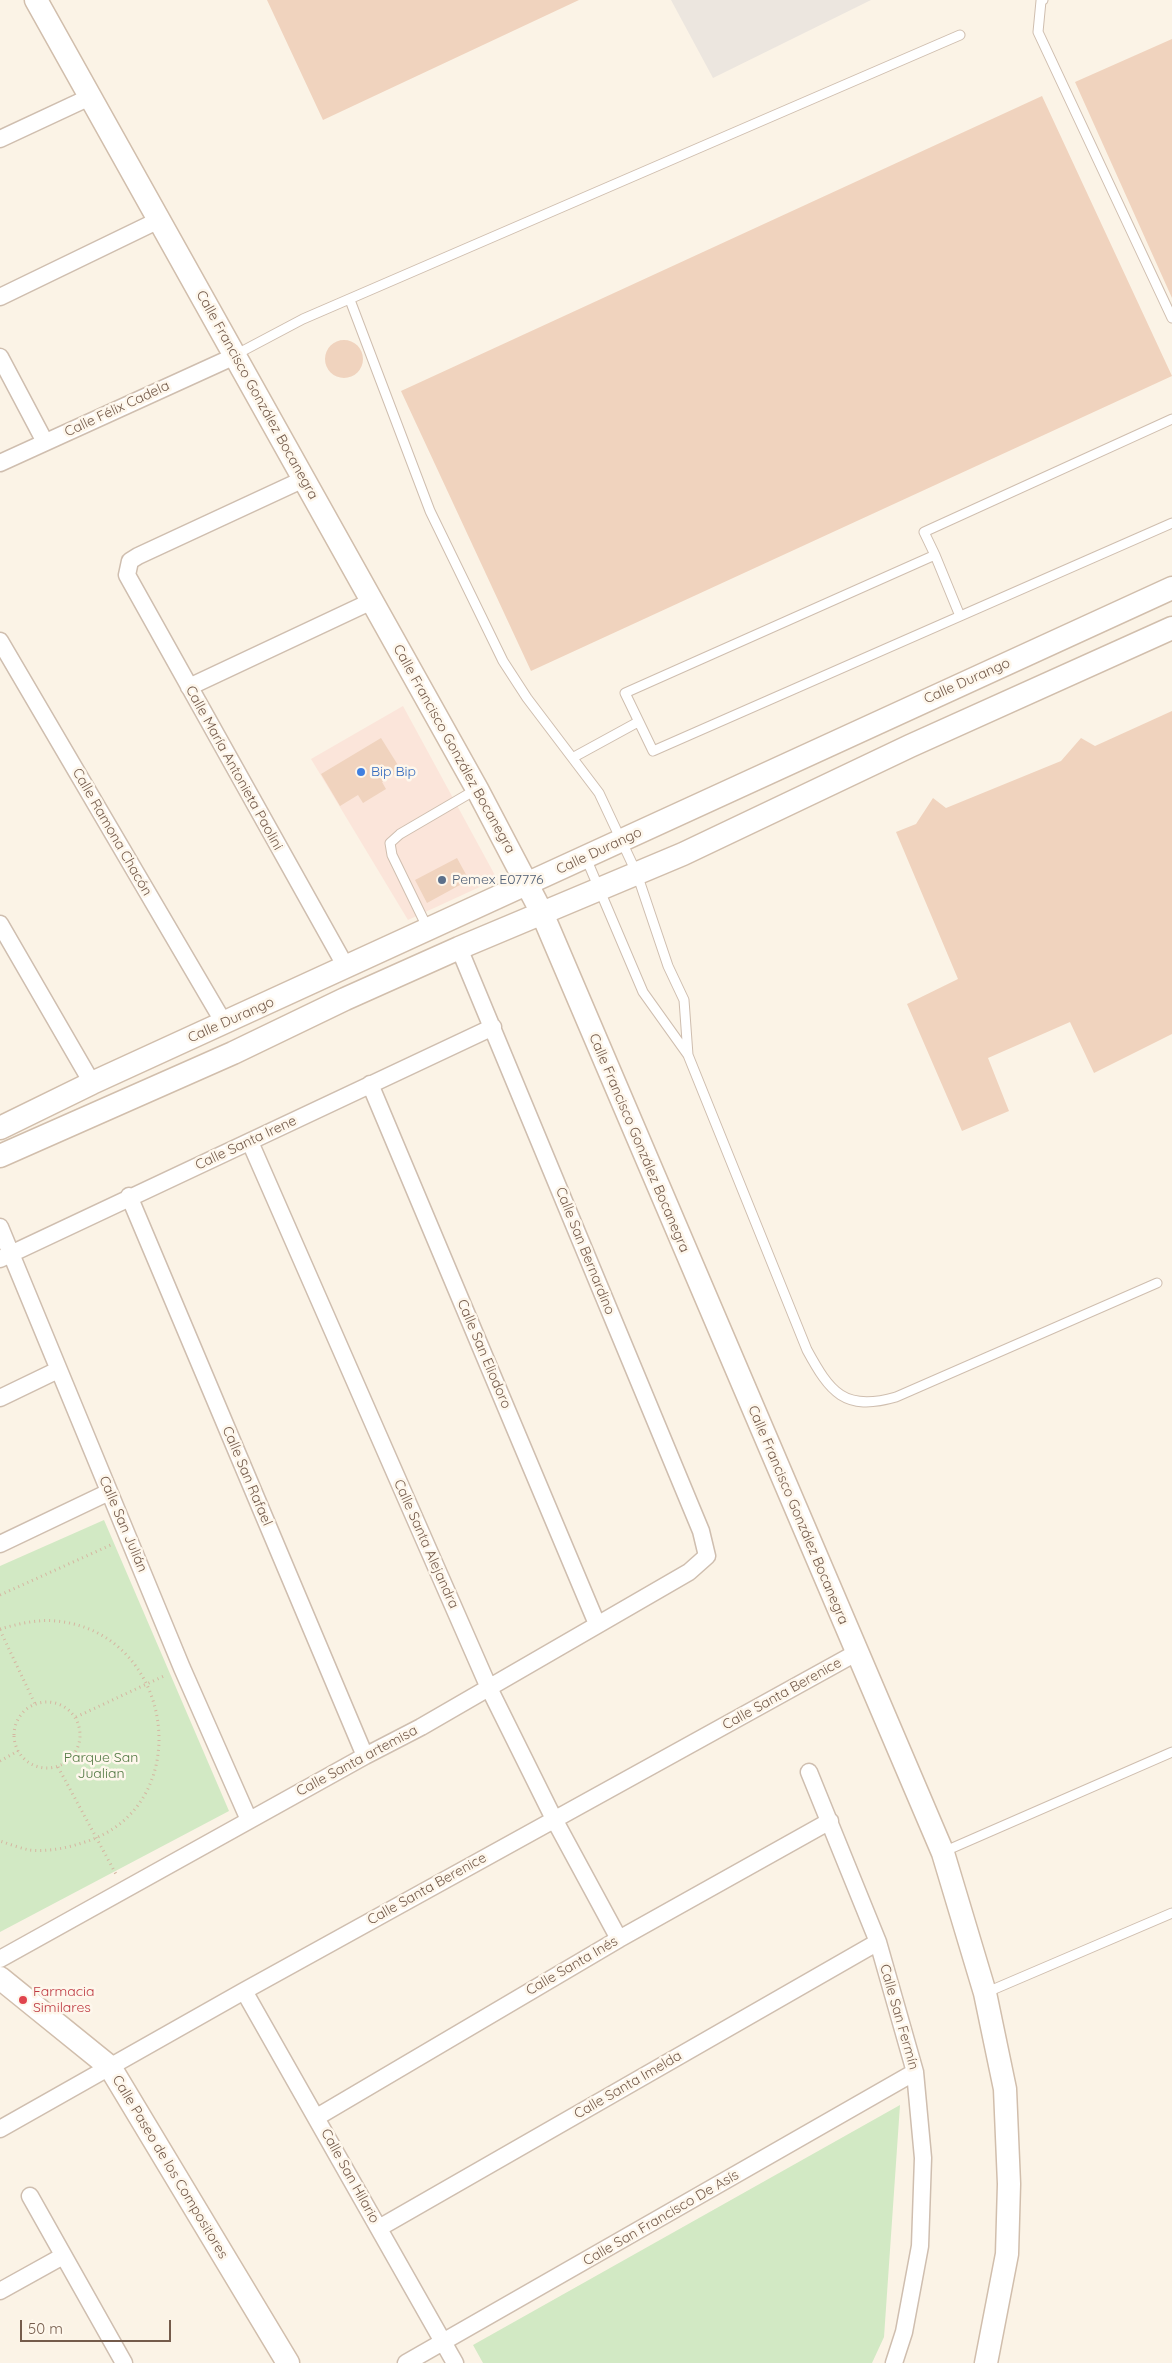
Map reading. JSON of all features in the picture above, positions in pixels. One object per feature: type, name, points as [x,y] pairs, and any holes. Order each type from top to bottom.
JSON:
[{"type":"street","name":"Calle Francisco González Bocanegra","points":[[36,0],[477,789],[542,913],[856,1653],[943,1853],[985,1994],[1005,2089],[1009,2184],[1007,2254],[986,2363]]},
{"type":"street","points":[[0,139],[90,97]]},
{"type":"street","points":[[0,297],[159,220]]},
{"type":"street","name":"Calle Félix Cadela","points":[[0,463],[235,356]]},
{"type":"street","points":[[0,357],[45,442]]},
{"type":"street","name":"Calle María Antonieta Paolini","points":[[304,479],[138,556],[130,561],[127,568],[131,584],[346,968]]},
{"type":"street","name":"Calle Durango","points":[[0,1128],[92,1083],[1172,588]]},
{"type":"street","points":[[189,686],[372,601]]},
{"type":"street","points":[[0,1156],[234,1053],[346,999],[459,948],[637,874],[910,746],[1172,628]]},
{"type":"street","name":"Calle Ramona Chacón","points":[[0,641],[224,1023]]},
{"type":"street","points":[[0,924],[92,1083]]},
{"type":"street","name":"Calle San Bernardino","points":[[459,948],[697,1522],[707,1556]]},
{"type":"street","name":"Calle Santa Irene","points":[[6,1256],[129,1196],[250,1142],[493,1027]]},
{"type":"street","name":"Calle San Eliodoro","points":[[370,1084],[597,1624]]},
{"type":"street","name":"Calle Santa Alejandra","points":[[250,1142],[489,1688],[554,1819],[619,1939]]},
{"type":"street","name":"Calle San Rafael","points":[[129,1196],[365,1756]]},
{"type":"street","name":"Calle San Julián","points":[[0,1227],[6,1256],[58,1370],[182,1668],[249,1820]]},
{"type":"street","points":[[0,1398],[58,1370]]},
{"type":"street","points":[[0,1544],[109,1492]]},
{"type":"street","name":"Calle Santa artemisa","points":[[0,1959],[489,1688],[689,1572],[707,1556]]},
{"type":"street","name":"Calle Santa Berenice","points":[[0,2129],[244,1991],[856,1653]]},
{"type":"street","name":"Calle San Fermín","points":[[809,1772],[878,1942],[916,2072],[923,2158],[920,2246],[904,2332],[894,2363]]},
{"type":"street","name":"Calle Santa Inés","points":[[316,2116],[619,1939],[830,1821]]},
{"type":"street","name":"Calle Santa Imelda","points":[[379,2228],[878,1942]]},
{"type":"street","name":"Calle Paseo de los Compositores","points":[[0,1978],[110,2067],[288,2363]]},
{"type":"street","name":"Calle San Hilario","points":[[244,1991],[454,2363]]},
{"type":"street","name":"Calle San Francisco De Asís","points":[[406,2363],[916,2072]]},
{"type":"street","points":[[30,2196],[124,2363]]},
{"type":"street","points":[[0,2291],[63,2256]]},
{"type":"lane","points":[[1043,0],[1041,1],[1038,32],[1172,318]]},
{"type":"lane","points":[[235,356],[303,319],[960,35]]},
{"type":"lane","points":[[350,300],[430,511],[465,584],[503,660],[527,698],[574,757],[599,793],[637,874],[668,966],[684,1000],[688,1055]]},
{"type":"lane","points":[[960,616],[924,532],[1172,419]]},
{"type":"lane","points":[[935,555],[625,693],[653,751],[1172,523]]},
{"type":"lane","points":[[574,757],[638,722]]},
{"type":"lane","points":[[428,930],[392,855],[390,843],[400,834],[477,789]]},
{"type":"lane","points":[[585,858],[643,992],[688,1055],[807,1350],[825,1383],[840,1396],[862,1402],[880,1402],[896,1398],[1157,1282]]},
{"type":"lane","points":[[943,1853],[1172,1752]]},
{"type":"lane","points":[[985,1994],[1172,1913]]},
{"type":"path","points":[[0,1595],[115,1543]]},
{"type":"path","points":[[0,1841],[29,1850],[64,1849],[97,1838],[119,1825],[136,1806],[150,1784],[158,1759],[160,1733],[157,1708],[147,1683],[131,1660],[110,1640],[84,1627],[56,1621],[27,1622],[0,1629],[35,1704]]},
{"type":"path","points":[[76,1717],[182,1668]]},
{"type":"path","points":[[46,1702],[58,1703],[68,1708],[76,1717],[81,1736],[79,1746],[67,1762],[58,1767],[40,1768],[31,1764],[18,1751],[15,1740],[16,1724],[25,1710],[35,1704],[46,1702]]},
{"type":"path","points":[[0,1761],[18,1751]]},
{"type":"path","points":[[58,1767],[124,1890]]},
{"type":"shaded area","points":[[671,0],[871,0],[713,78]]},
{"type":"shaded area","points":[[403,706],[497,879],[408,920],[311,759]]},
{"type":"green space","name":"Parque San Jualian","points":[[104,1520],[229,1811],[0,1932],[0,1566]]},
{"type":"green space","points":[[900,2105],[884,2337],[872,2363],[483,2363],[473,2345]]},
{"type":"building","points":[[267,0],[579,0],[323,120]]},
{"type":"building","points":[[1172,39],[1172,298],[1075,82]]},
{"type":"building","points":[[1042,96],[1172,376],[531,671],[401,391]]},
{"type":"building","points":[[344,340],[358,345],[363,359],[358,373],[344,378],[330,373],[325,359],[330,345]]},
{"type":"building","points":[[1172,711],[1172,1034],[1094,1073],[1070,1022],[988,1058],[1009,1111],[962,1131],[907,1004],[958,979],[896,832],[916,824],[933,798],[946,808],[1061,761],[1081,738],[1095,746]]},
{"type":"building","name":"Bip Bip","points":[[381,738],[401,770],[382,782],[386,789],[363,803],[358,795],[340,806],[321,774]]},
{"type":"building","name":"Pemex E07776","points":[[457,858],[469,880],[427,903],[415,880]]},
{"type":"place","name":"Bip Bip","points":[[361,772]]},
{"type":"place","name":"Pemex E07776","points":[[442,880]]},
{"type":"place","name":"Farmacia Similares","points":[[23,2000]]}]
